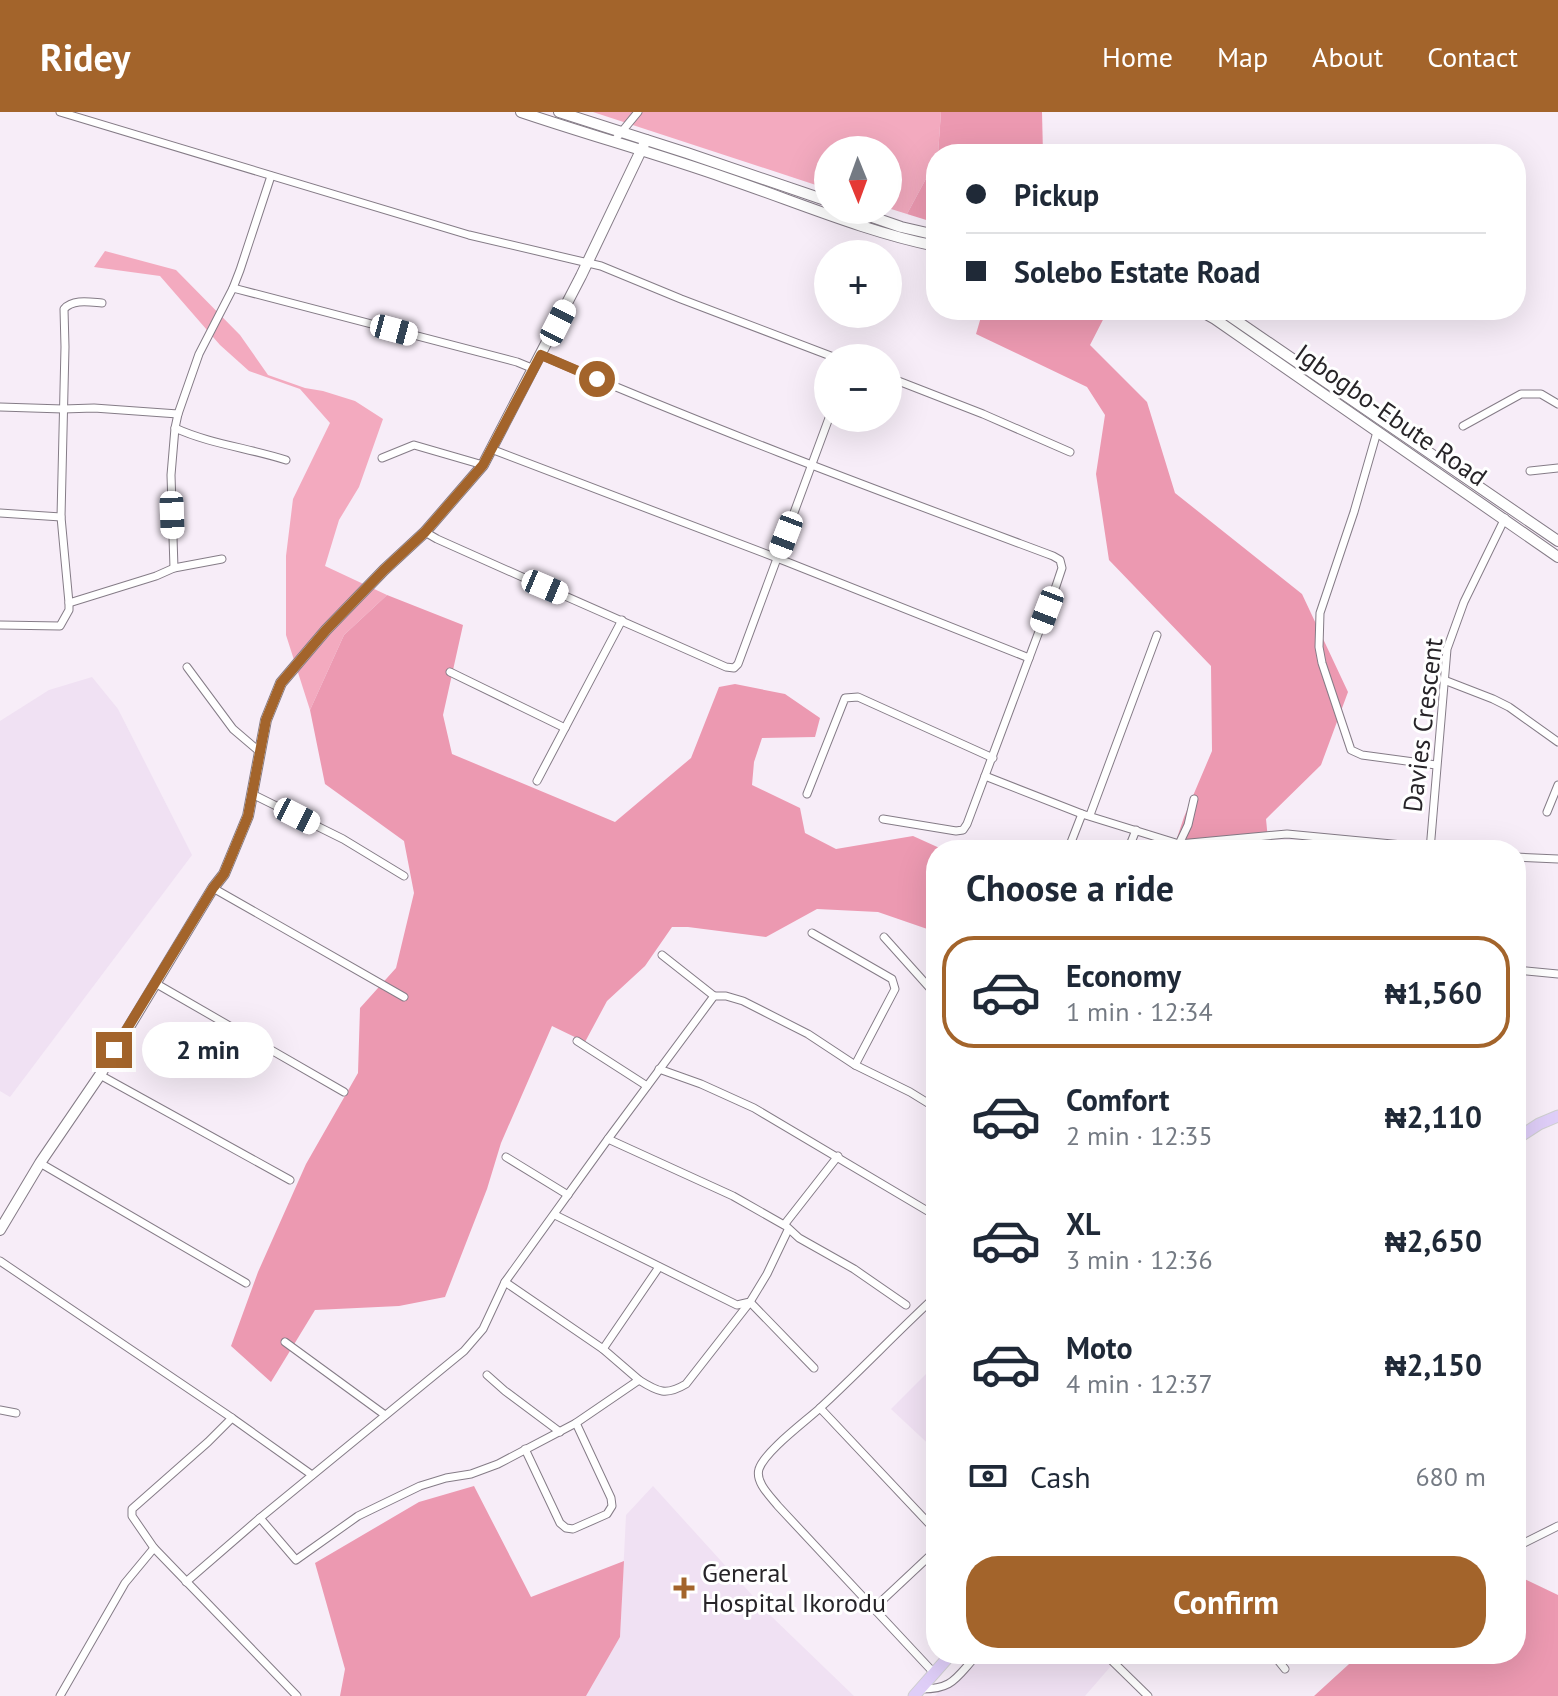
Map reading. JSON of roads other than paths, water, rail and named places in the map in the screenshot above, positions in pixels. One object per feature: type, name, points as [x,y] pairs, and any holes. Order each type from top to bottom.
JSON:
[{"type":"main road","points":[[521,112],[617,136]]},
{"type":"main road","points":[[559,112],[644,145],[814,197]]},
{"type":"main road","points":[[644,145],[697,167],[926,244]]},
{"type":"main road","points":[[0,1230],[224,874],[248,816],[266,720],[281,683],[326,630],[425,532],[483,465],[588,263],[644,145]]},
{"type":"main road","points":[[892,224],[926,233]]},
{"type":"main road","name":"Igbogbo-Ebute Road","points":[[1216,320],[1558,557]]},
{"type":"main road","name":"Igbogbo-Ebute Road","points":[[1236,320],[1558,541]]},
{"type":"main road","points":[[1526,1132],[1558,1116]]},
{"type":"main road","points":[[916,1692],[942,1664]]},
{"type":"street","points":[[60,112],[469,235],[601,266],[814,350]]},
{"type":"street","points":[[617,136],[638,112]]},
{"type":"street","points":[[174,568],[171,475],[178,414],[199,354],[233,288],[271,176]]},
{"type":"street","points":[[233,288],[534,369]]},
{"type":"street","points":[[0,625],[60,626],[69,610],[61,517],[64,309],[75,302],[102,303]]},
{"type":"street","points":[[541,355],[625,391],[1060,560],[1062,568],[1056,586],[963,830],[883,819]]},
{"type":"street","points":[[902,382],[1070,452]]},
{"type":"street","points":[[1463,426],[1521,394],[1541,394],[1558,404]]},
{"type":"street","points":[[0,407],[94,408],[178,414]]},
{"type":"street","points":[[175,428],[193,436],[286,460]]},
{"type":"street","points":[[425,532],[734,668],[824,432]]},
{"type":"street","points":[[1377,432],[1320,613],[1319,647],[1351,750],[1362,755],[1436,765]]},
{"type":"street","points":[[382,458],[414,445],[483,465]]},
{"type":"street","points":[[491,449],[1029,658]]},
{"type":"street","points":[[1530,471],[1558,468]]},
{"type":"street","name":"Davies Crescent","points":[[1431,840],[1447,649],[1464,602],[1511,509]]},
{"type":"street","points":[[0,513],[61,517]]},
{"type":"street","points":[[69,603],[174,568],[222,559]]},
{"type":"street","points":[[537,781],[622,620]]},
{"type":"street","points":[[1073,840],[1086,815],[1157,635]]},
{"type":"street","points":[[187,667],[233,729],[260,752]]},
{"type":"street","points":[[450,672],[565,728]]},
{"type":"street","points":[[1444,680],[1501,703],[1558,742]]},
{"type":"street","points":[[807,794],[845,698],[858,697],[993,758]]},
{"type":"street","points":[[985,776],[1086,815],[1167,840]]},
{"type":"street","points":[[1547,812],[1558,785]]},
{"type":"street","points":[[252,794],[343,839],[404,876]]},
{"type":"street","points":[[1181,840],[1194,799]]},
{"type":"street","points":[[1132,840],[1136,830]]},
{"type":"street","points":[[1222,840],[1287,834],[1344,840]]},
{"type":"street","points":[[1526,857],[1558,859]]},
{"type":"street","points":[[213,888],[404,997]]},
{"type":"street","points":[[812,933],[895,983],[895,989],[855,1065]]},
{"type":"street","points":[[884,937],[926,984]]},
{"type":"street","points":[[662,955],[714,996],[743,1001],[808,1034],[855,1065],[926,1102]]},
{"type":"street","points":[[1526,971],[1558,974]]},
{"type":"street","points":[[155,983],[344,1092]]},
{"type":"street","points":[[186,1582],[464,1351],[483,1329],[505,1282],[714,996]]},
{"type":"street","points":[[577,1041],[647,1086]]},
{"type":"street","points":[[659,1069],[754,1108],[926,1210]]},
{"type":"street","points":[[100,1075],[290,1180]]},
{"type":"street","points":[[608,1139],[733,1196],[854,1269],[906,1305]]},
{"type":"street","points":[[505,1282],[603,1349],[656,1391],[677,1389],[686,1384],[750,1302],[767,1274],[786,1227],[838,1156]]},
{"type":"street","points":[[506,1157],[568,1195]]},
{"type":"street","points":[[40,1163],[246,1283]]},
{"type":"street","points":[[555,1215],[737,1305],[750,1302]]},
{"type":"street","points":[[0,1261],[312,1475]]},
{"type":"street","points":[[603,1349],[659,1267]]},
{"type":"street","points":[[750,1302],[814,1368]]},
{"type":"street","points":[[926,1306],[820,1408],[785,1437],[758,1470],[760,1481],[778,1506],[934,1673]]},
{"type":"street","points":[[285,1342],[385,1415]]},
{"type":"street","points":[[487,1375],[560,1432]]},
{"type":"street","points":[[260,1518],[296,1560],[358,1516],[388,1500],[420,1486],[498,1464],[576,1423],[639,1380]]},
{"type":"street","points":[[820,1408],[926,1520]]},
{"type":"street","points":[[0,1410],[16,1413]]},
{"type":"street","points":[[232,1418],[132,1509],[132,1516],[154,1548],[297,1696]]},
{"type":"street","points":[[525,1449],[560,1523],[566,1528],[573,1529],[607,1514],[612,1506],[611,1498],[576,1423]]},
{"type":"street","points":[[1526,1542],[1558,1526]]},
{"type":"street","points":[[60,1696],[125,1583],[154,1548]]},
{"type":"street","points":[[873,1609],[926,1559]]},
{"type":"street","points":[[916,1692],[937,1690],[951,1684],[969,1664]]},
{"type":"street","points":[[1115,1664],[1146,1695]]},
{"type":"street","points":[[1281,1664],[1285,1669]]},
{"type":"place","name":"General Hospital Ikorodu","points":[[684,1588]]}]
